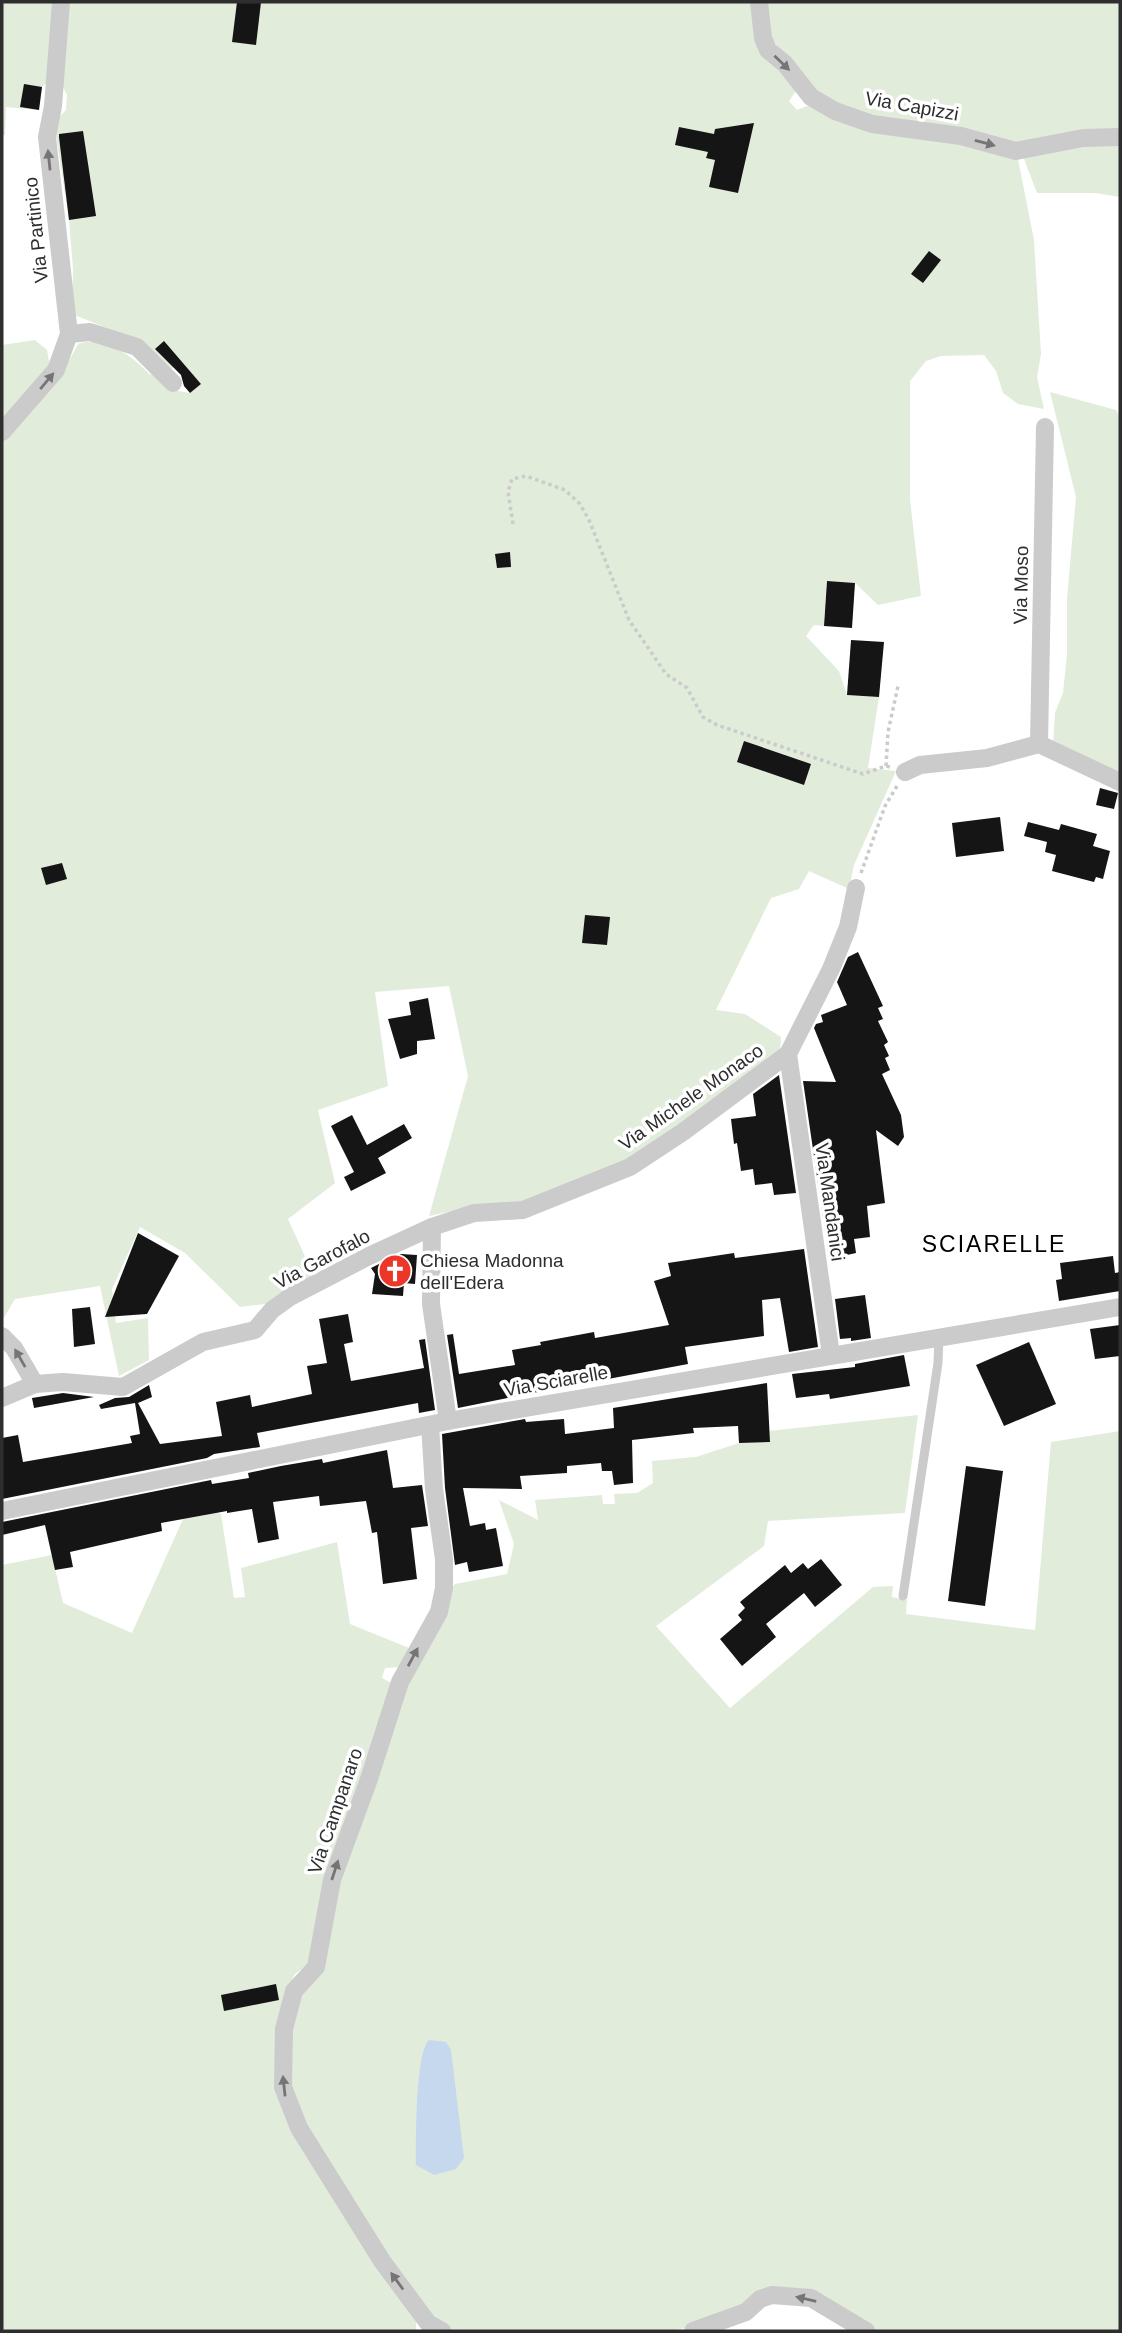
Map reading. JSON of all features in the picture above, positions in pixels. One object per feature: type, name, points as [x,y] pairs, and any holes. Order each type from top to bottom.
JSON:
[{"type":"street","name":"Via Partinico","points":[[2,432],[56,370],[69,334],[47,137],[53,106],[61,2]]},
{"type":"street","name":"Via Capizzi","points":[[758,2],[768,50],[785,64],[811,97],[835,111],[872,124],[961,136],[1016,151],[1083,138],[1120,137]]},
{"type":"street","points":[[69,334],[90,332],[137,347],[173,383]]},
{"type":"street","name":"Via Moso","points":[[1039,744],[1045,428]]},
{"type":"street","points":[[905,772],[920,765],[987,758],[1039,744],[1120,782]]},
{"type":"street","name":"Via Michele Monaco","points":[[432,1227],[474,1213],[523,1210],[630,1167],[788,1054],[831,969],[848,928],[856,888]]},
{"type":"street","name":"Via Mandanici","points":[[788,1054],[831,1355]]},
{"type":"street","points":[[432,1227],[431,1304],[448,1421]]},
{"type":"street","name":"Via Garofalo","points":[[2,1398],[35,1384],[63,1382],[123,1387],[203,1342],[255,1330],[272,1310],[290,1297],[432,1227]]},
{"type":"street","name":"Via Sciarelle","points":[[2,1511],[448,1421],[1120,1307]]},
{"type":"street","points":[[2,1336],[14,1348],[35,1384]]},
{"type":"street","name":"Via Campanaro","points":[[430,1425],[434,1489],[444,1559],[444,1588],[439,1612],[400,1682],[369,1779],[332,1880],[316,1967],[294,1991],[284,2029],[283,2087],[299,2128],[382,2261],[428,2323],[442,2331]]},
{"type":"street","points":[[693,2331],[746,2312],[760,2299],[772,2295],[811,2298],[866,2331]]},
{"type":"lane","points":[[903,1596],[938,1363],[939,1337]]},
{"type":"path","points":[[513,524],[508,492],[512,479],[526,476],[565,490],[580,504],[629,620],[666,674],[687,688],[703,717],[863,774],[886,766],[905,772],[885,806],[856,888]]},
{"type":"path","points":[[886,766],[888,732],[898,686]]},
{"type":"green space","points":[[2,2],[56,2],[50,80],[42,87],[39,110],[6,107],[5,135],[2,135]]},
{"type":"green space","points":[[68,2],[752,2],[781,67],[796,91],[789,101],[797,110],[812,104],[1018,159],[1034,240],[1041,354],[1037,377],[1044,409],[1018,404],[1003,393],[996,371],[984,355],[941,356],[926,361],[910,381],[910,499],[921,596],[878,605],[855,583],[827,581],[824,626],[814,625],[806,636],[839,671],[847,695],[879,697],[868,768],[896,771],[854,865],[849,889],[809,871],[799,889],[771,898],[716,1010],[745,1014],[781,1037],[780,1053],[628,1162],[522,1206],[472,1207],[429,1216],[468,1076],[449,986],[375,992],[388,1086],[318,1110],[335,1183],[288,1219],[313,1274],[273,1303],[240,1307],[185,1253],[140,1227],[112,1289],[116,1323],[148,1318],[149,1360],[119,1376],[100,1286],[15,1299],[2,1321],[2,439],[34,406],[78,344],[97,342],[117,349],[135,360],[149,374],[158,375],[173,390],[190,393],[201,384],[181,361],[170,370],[139,341],[72,314],[73,269],[69,220],[56,135],[57,119],[66,110],[67,95],[63,87]]},
{"type":"green space","points":[[766,2],[1120,2],[1120,128],[1115,133],[1018,144],[874,119],[816,93],[770,37]]},
{"type":"green space","points":[[1082,144],[1120,145],[1120,197],[1095,193],[1037,193],[1024,159],[1026,154]]},
{"type":"green space","points":[[35,340],[47,350],[50,366],[2,419],[2,345]]},
{"type":"green space","points":[[1050,392],[1116,410],[1120,417],[1120,776],[1053,744],[1055,713],[1063,693],[1067,654],[1067,598],[1076,497]]},
{"type":"green space","points":[[918,1415],[905,1513],[768,1521],[764,1546],[656,1626],[730,1708],[873,1587],[893,1586],[892,1597],[907,1600],[906,1614],[1035,1630],[1051,1442],[1120,1431],[1120,2331],[874,2331],[818,2293],[746,2306],[701,2324],[672,2331],[445,2329],[424,2311],[379,2249],[291,2099],[290,2033],[301,1992],[324,1970],[338,1879],[405,1682],[450,1590],[455,1584],[507,1574],[514,1544],[499,1500],[538,1520],[535,1500],[602,1495],[603,1504],[615,1504],[614,1494],[637,1493],[653,1483],[652,1461],[696,1457],[739,1443],[770,1442],[769,1431]]},
{"type":"green space","points":[[221,1514],[234,1598],[245,1597],[241,1568],[337,1542],[350,1624],[409,1648],[402,1667],[385,1668],[382,1678],[395,1685],[314,1960],[295,1974],[287,1991],[278,2088],[416,2313],[416,2331],[2,2331],[2,1565],[52,1555],[63,1603],[132,1633],[183,1519]]},
{"type":"water","points":[[429,2040],[446,2042],[451,2050],[464,2158],[456,2169],[434,2175],[416,2165],[419,2079],[424,2048]]},
{"type":"building","points":[[237,2],[261,2],[256,45],[232,42]]},
{"type":"building","points":[[24,84],[42,87],[39,110],[20,107]]},
{"type":"building","points":[[754,123],[738,193],[709,187],[715,160],[706,158],[708,152],[675,145],[679,127],[714,134],[715,129]]},
{"type":"building","points":[[83,131],[96,216],[69,220],[59,134]]},
{"type":"building","points":[[929,251],[941,260],[923,283],[911,274]]},
{"type":"building","points":[[164,341],[201,384],[190,393],[184,386],[181,375],[155,349]]},
{"type":"building","points":[[510,552],[511,567],[497,568],[495,554]]},
{"type":"building","points":[[827,581],[855,583],[852,628],[824,626]]},
{"type":"building","points":[[851,640],[884,642],[879,697],[847,695]]},
{"type":"building","points":[[744,741],[811,764],[804,785],[737,762]]},
{"type":"building","points":[[1100,788],[1118,793],[1114,809],[1096,805]]},
{"type":"building","points":[[1000,817],[1004,851],[956,857],[952,823]]},
{"type":"building","points":[[1028,822],[1059,830],[1061,824],[1097,834],[1093,846],[1110,851],[1103,879],[1096,877],[1094,882],[1052,871],[1056,855],[1045,852],[1047,842],[1024,836]]},
{"type":"building","points":[[62,863],[67,879],[46,885],[41,868]]},
{"type":"building","points":[[585,915],[610,917],[607,945],[582,943]]},
{"type":"building","points":[[858,952],[883,1006],[878,1008],[883,1019],[878,1021],[888,1042],[884,1045],[889,1056],[885,1058],[890,1070],[882,1074],[901,1115],[904,1137],[898,1146],[876,1130],[885,1203],[867,1206],[870,1237],[854,1239],[856,1253],[829,1259],[803,1081],[836,1082],[814,1028],[816,1024],[823,1022],[821,1015],[847,1005],[837,982],[848,957]]},
{"type":"building","points":[[428,998],[435,1039],[417,1041],[417,1054],[400,1059],[388,1019],[411,1015],[409,1002]]},
{"type":"building","points":[[779,1075],[796,1193],[774,1195],[772,1183],[755,1185],[753,1169],[741,1171],[731,1119],[756,1116],[753,1094]]},
{"type":"building","points":[[352,1115],[367,1145],[404,1124],[412,1138],[378,1158],[386,1173],[351,1191],[344,1177],[354,1172],[331,1126]]},
{"type":"building","points":[[138,1233],[179,1256],[147,1314],[105,1317]]},
{"type":"building","points":[[804,1249],[818,1347],[789,1352],[780,1298],[762,1300],[764,1336],[685,1347],[688,1364],[576,1385],[573,1372],[546,1378],[548,1390],[458,1408],[447,1335],[453,1334],[459,1374],[515,1365],[512,1350],[541,1345],[540,1342],[594,1332],[595,1338],[669,1325],[654,1281],[671,1276],[668,1263],[734,1253],[735,1258]]},
{"type":"building","name":"Chiesa Madonna dell'Edera","points":[[401,1254],[417,1255],[415,1284],[404,1283],[403,1296],[372,1294],[375,1274],[371,1268],[387,1260],[392,1261]]},
{"type":"building","points":[[1113,1256],[1115,1273],[1120,1272],[1120,1291],[1059,1301],[1056,1280],[1062,1279],[1060,1263]]},
{"type":"building","points":[[865,1295],[871,1338],[851,1341],[851,1338],[840,1339],[835,1299]]},
{"type":"building","points":[[90,1307],[95,1344],[74,1347],[72,1309]]},
{"type":"building","points":[[348,1314],[353,1342],[344,1344],[351,1381],[424,1368],[419,1340],[425,1339],[435,1410],[419,1413],[418,1403],[257,1433],[260,1447],[214,1454],[207,1458],[2,1499],[2,1438],[18,1435],[23,1462],[132,1443],[130,1436],[140,1434],[135,1403],[101,1409],[99,1405],[115,1398],[129,1397],[149,1385],[152,1397],[138,1403],[160,1444],[222,1436],[216,1402],[250,1395],[252,1407],[312,1394],[307,1366],[327,1363],[319,1319]]},
{"type":"building","points":[[1120,1325],[1120,1356],[1095,1359],[1090,1329]]},
{"type":"building","points":[[1029,1342],[1056,1404],[1004,1426],[976,1365]]},
{"type":"building","points":[[904,1355],[910,1386],[830,1399],[829,1394],[796,1398],[792,1374],[855,1367],[855,1364]]},
{"type":"building","points":[[767,1383],[770,1442],[739,1443],[738,1426],[693,1428],[694,1433],[632,1440],[633,1483],[614,1485],[612,1471],[602,1471],[601,1463],[567,1466],[567,1473],[520,1476],[522,1489],[463,1488],[470,1526],[485,1523],[486,1530],[496,1528],[503,1566],[469,1572],[467,1562],[455,1565],[445,1488],[442,1434],[525,1419],[526,1422],[564,1419],[565,1434],[614,1428],[613,1408]]},
{"type":"building","points":[[63,1393],[94,1397],[34,1408],[32,1398]]},
{"type":"building","points":[[387,1450],[393,1488],[422,1485],[428,1526],[411,1528],[417,1579],[383,1584],[377,1532],[372,1533],[366,1501],[320,1506],[319,1496],[273,1502],[279,1539],[258,1543],[252,1509],[227,1511],[161,1523],[162,1531],[70,1552],[73,1567],[55,1570],[45,1525],[2,1535],[2,1522],[211,1480],[212,1484],[249,1478],[248,1473],[281,1466],[322,1459],[323,1463]]},
{"type":"building","points":[[966,1466],[1003,1471],[985,1606],[948,1601]]},
{"type":"building","points":[[821,1559],[842,1585],[815,1607],[804,1593],[766,1624],[776,1637],[742,1666],[720,1639],[742,1620],[738,1615],[745,1608],[740,1602],[785,1565],[791,1573],[803,1563],[808,1569]]},
{"type":"building","points":[[276,1984],[279,2000],[224,2011],[221,1995]]},
{"type":"place","name":"Chiesa Madonna dell'Edera","points":[[395,1271]]},
{"type":"district","name":"SCIARELLE","points":[[994,1244]]}]
